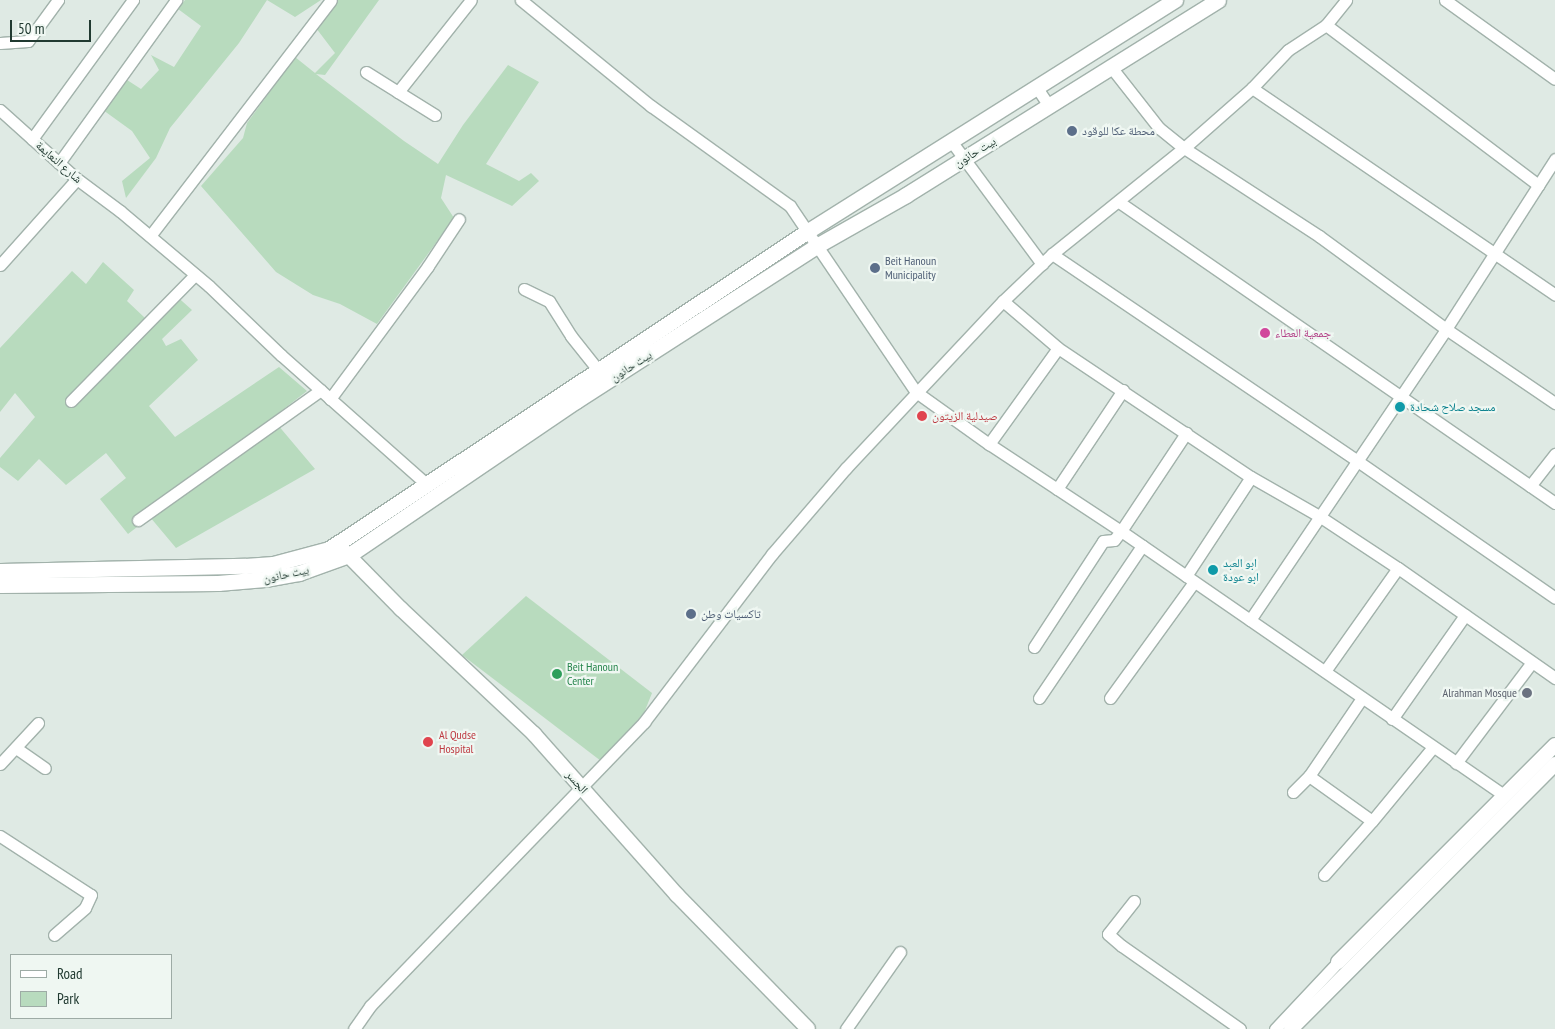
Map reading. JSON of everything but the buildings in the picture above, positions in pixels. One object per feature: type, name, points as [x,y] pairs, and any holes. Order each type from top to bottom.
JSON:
[{"type":"main road","name":"بيت حانون","points":[[0,571],[245,566],[273,564],[329,549],[425,483],[808,230],[1175,0]]},
{"type":"main road","name":"بيت حانون","points":[[0,585],[218,583],[264,579],[299,573],[349,555],[576,401],[818,245],[964,159],[1218,0]]},
{"type":"street","points":[[0,44],[28,41],[58,0]]},
{"type":"street","points":[[32,139],[133,0]]},
{"type":"street","points":[[59,163],[176,0]]},
{"type":"street","points":[[150,236],[331,0]]},
{"type":"street","points":[[398,92],[471,0]]},
{"type":"street","points":[[521,0],[651,106],[790,206],[916,392],[989,444],[1121,531],[1326,671],[1392,719],[1504,795]]},
{"type":"street","points":[[354,1029],[370,1006],[583,788],[644,722],[772,554],[846,468],[1003,301],[1052,254],[1120,202],[1184,148],[1252,88],[1288,50],[1326,25],[1346,0]]},
{"type":"street","points":[[1445,0],[1555,79]]},
{"type":"street","points":[[1326,25],[1538,185]]},
{"type":"street","points":[[1110,68],[1159,128],[1184,148],[1319,236],[1446,329],[1555,403]]},
{"type":"street","points":[[366,72],[435,115]]},
{"type":"street","points":[[1037,88],[1049,106]]},
{"type":"street","points":[[1252,88],[1496,252],[1555,295]]},
{"type":"street","name":"شارع النعايمة","points":[[0,110],[77,179],[120,211],[195,275],[425,483]]},
{"type":"street","points":[[951,141],[1042,264]]},
{"type":"street","points":[[1250,620],[1318,516],[1446,329],[1555,159]]},
{"type":"street","points":[[0,265],[77,179]]},
{"type":"street","points":[[1120,202],[1555,503]]},
{"type":"street","points":[[330,399],[428,266],[459,219]]},
{"type":"street","points":[[1052,254],[1356,460],[1555,598]]},
{"type":"street","points":[[72,401],[195,275]]},
{"type":"street","points":[[524,289],[549,301],[571,336],[598,370]]},
{"type":"street","points":[[1003,301],[1058,348],[1251,477],[1318,516],[1398,568],[1555,678]]},
{"type":"street","points":[[989,444],[1058,348]]},
{"type":"street","points":[[138,520],[320,390]]},
{"type":"street","points":[[1057,489],[1123,390]]},
{"type":"street","points":[[1034,648],[1103,541],[1114,540],[1121,531],[1186,434]]},
{"type":"street","points":[[1530,486],[1555,454]]},
{"type":"street","points":[[1110,698],[1190,579],[1251,477]]},
{"type":"street","name":"الجسر","points":[[336,544],[408,615],[502,702],[583,788],[677,895],[808,1029]]},
{"type":"street","points":[[1039,698],[1142,546]]},
{"type":"street","points":[[1326,671],[1398,568]]},
{"type":"street","points":[[1392,719],[1465,615]]},
{"type":"street","points":[[1456,763],[1532,662]]},
{"type":"street","points":[[1293,792],[1309,776],[1362,698]]},
{"type":"street","points":[[0,764],[38,723]]},
{"type":"street","points":[[1275,1029],[1338,962],[1555,745]]},
{"type":"street","points":[[1324,875],[1372,822],[1433,747]]},
{"type":"street","points":[[16,748],[45,768]]},
{"type":"street","points":[[1292,1029],[1555,764]]},
{"type":"street","points":[[1309,776],[1372,822]]},
{"type":"street","points":[[0,836],[91,895],[85,908],[54,935]]},
{"type":"street","points":[[1134,901],[1108,934],[1122,946],[1240,1029]]},
{"type":"street","points":[[846,1029],[900,952]]},
{"type":"green space","points":[[185,0],[267,0],[239,43],[170,128],[156,158],[126,198],[122,181],[150,158],[132,131],[103,110],[124,78],[141,89],[159,70],[151,55],[174,67],[201,26],[178,9]]},
{"type":"green space","points":[[267,0],[321,0],[295,17]]},
{"type":"green space","points":[[338,0],[379,0],[325,75],[316,74],[404,141],[438,164],[463,125],[508,65],[539,82],[486,164],[519,181],[531,173],[539,181],[512,206],[446,175],[441,198],[454,218],[377,324],[340,304],[313,295],[276,272],[201,186],[243,138],[247,123],[295,57],[315,73],[335,53],[316,28]]},
{"type":"green space","points":[[103,262],[134,290],[127,301],[145,318],[173,293],[192,310],[162,339],[166,346],[181,339],[198,360],[149,406],[175,437],[279,367],[307,391],[272,418],[315,469],[176,548],[150,517],[128,534],[100,499],[126,478],[106,453],[66,485],[39,459],[18,481],[0,467],[0,458],[35,417],[15,393],[0,412],[0,348],[72,271],[86,284]]},
{"type":"green space","name":"Beit Hanoun Center","points":[[526,596],[652,693],[644,713],[601,761],[462,655]]},
{"type":"place","name":"محطة عكا للوقود","points":[[1072,131]]},
{"type":"place","name":"Beit Hanoun Municipality","points":[[875,268]]},
{"type":"place","name":"جمعية العطاء","points":[[1265,333]]},
{"type":"place","name":"مسجد صلاح شحادة","points":[[1400,407]]},
{"type":"place","name":"صيدلية الزيتون","points":[[922,416]]},
{"type":"place","name":"ابو العبد ابو عودة","points":[[1213,570]]},
{"type":"place","name":"تاكسيات وطن","points":[[691,614]]},
{"type":"place","name":"Beit Hanoun Center","points":[[557,674]]},
{"type":"place","name":"Alrahman Mosque","points":[[1527,693]]},
{"type":"place","name":"Al Qudse Hospital","points":[[428,742]]}]
